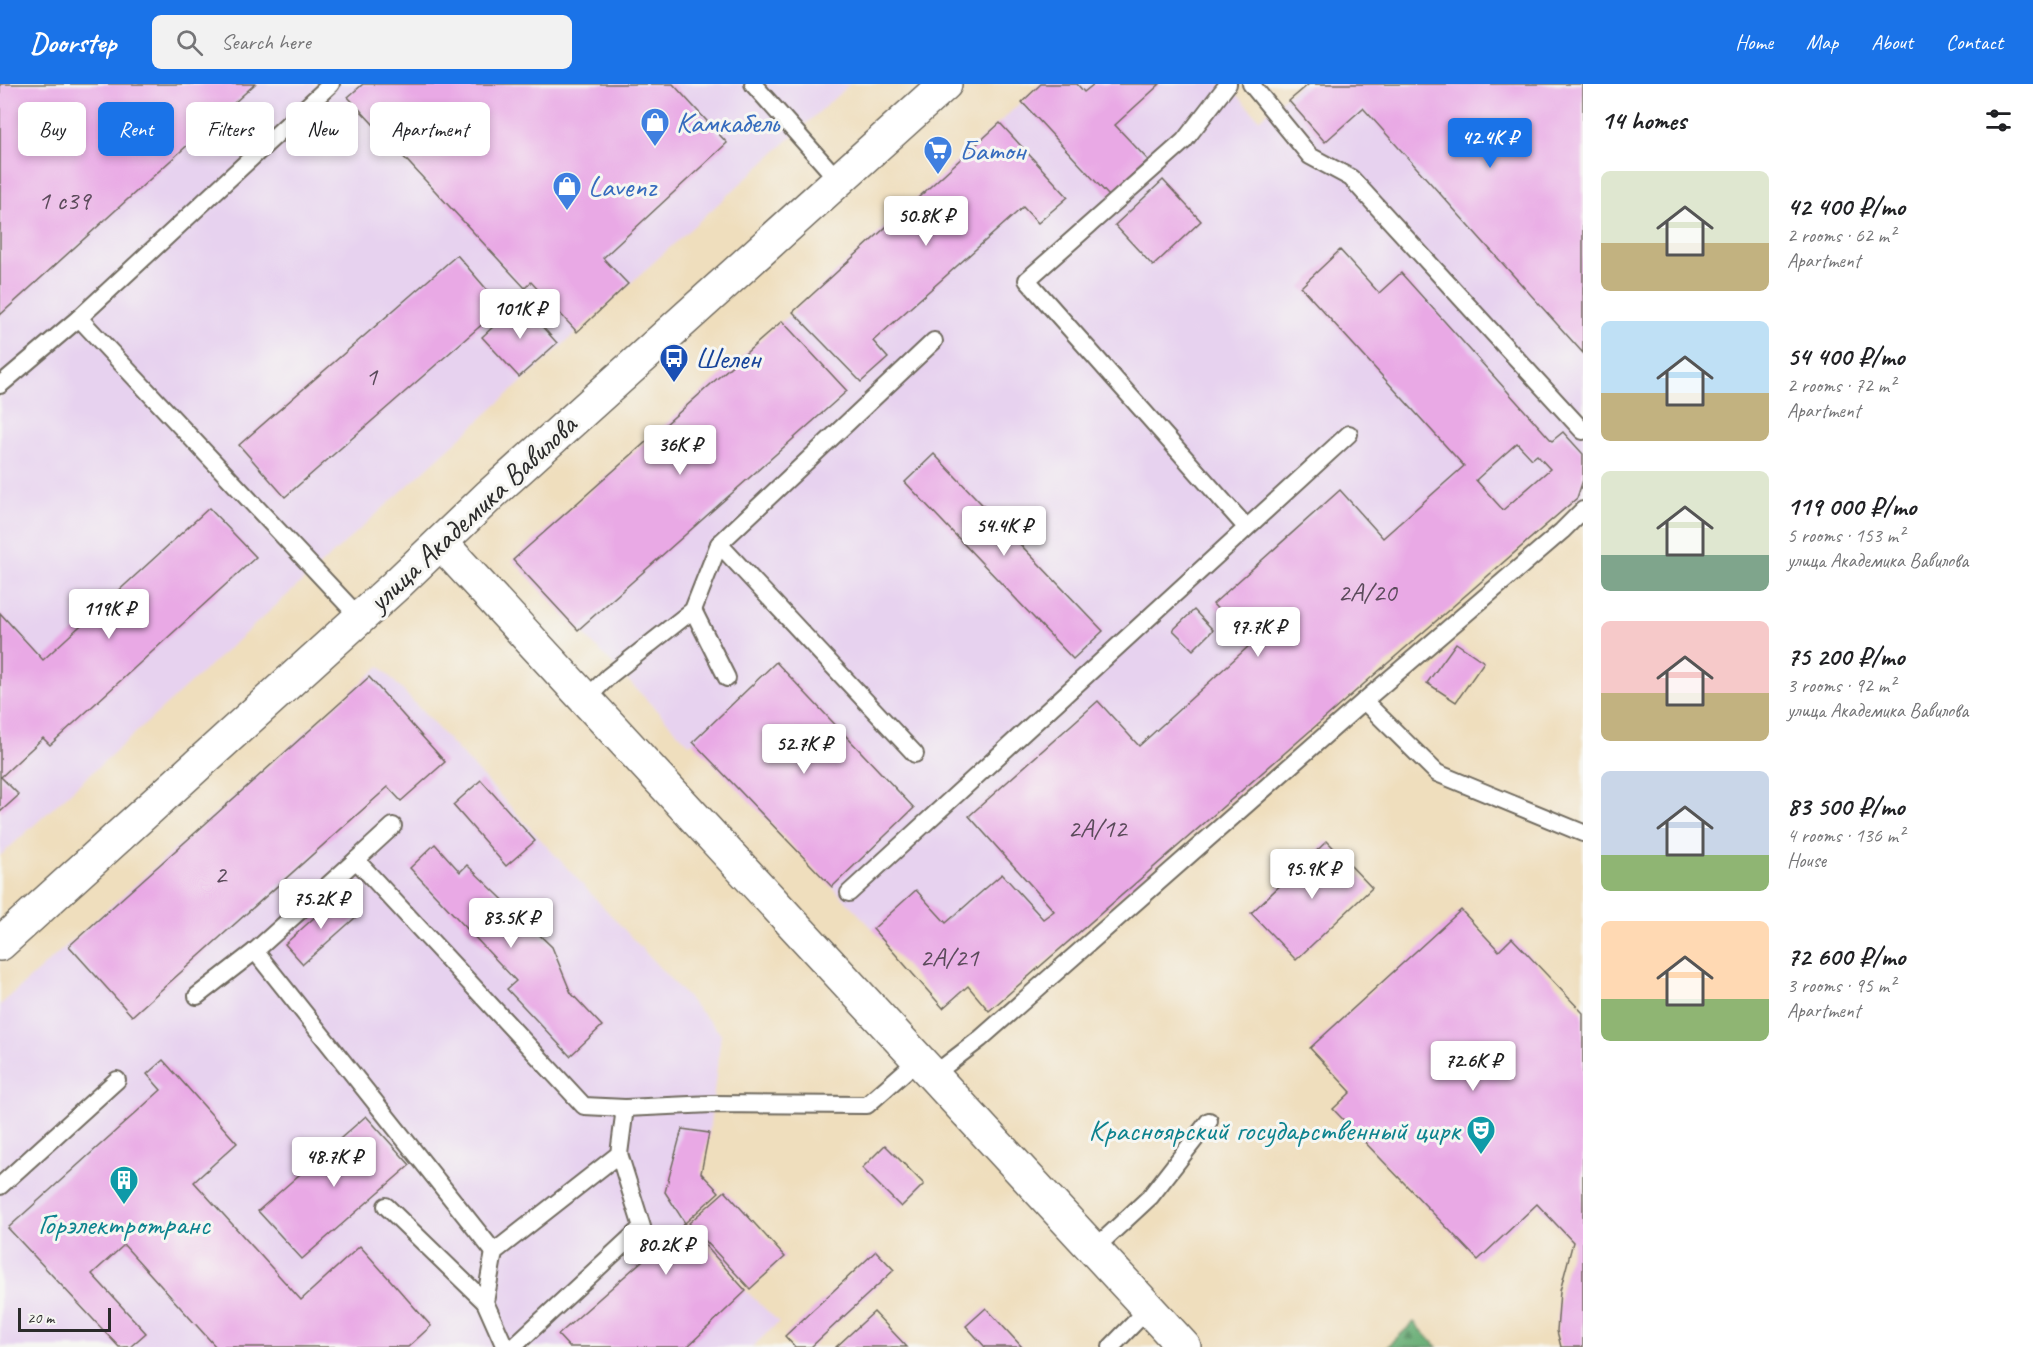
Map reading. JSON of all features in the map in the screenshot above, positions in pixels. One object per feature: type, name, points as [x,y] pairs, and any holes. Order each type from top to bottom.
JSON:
[{"type":"street","name":"улица Академика Вавилова","points":[[0,944],[441,543],[489,495],[945,84]]},
{"type":"street","points":[[441,543],[587,698],[1184,1347]]},
{"type":"lane","points":[[0,385],[79,318],[331,84]]},
{"type":"lane","points":[[753,84],[838,181]]},
{"type":"lane","points":[[1228,84],[1184,141],[1027,280],[1246,526]]},
{"type":"lane","points":[[1251,84],[1310,156],[1351,178],[1583,431]]},
{"type":"lane","points":[[79,318],[359,617]]},
{"type":"lane","points":[[587,698],[609,675],[693,610],[719,544],[934,341]]},
{"type":"lane","points":[[849,893],[1246,526],[1349,434]]},
{"type":"lane","points":[[356,860],[584,1106],[625,1108],[712,1104],[867,1104],[925,1068],[980,1039],[1364,701],[1562,531],[1583,510]]},
{"type":"lane","points":[[719,544],[915,754]]},
{"type":"lane","points":[[693,610],[727,678]]},
{"type":"lane","points":[[1364,701],[1437,773],[1583,833]]},
{"type":"lane","points":[[197,996],[255,951],[393,826]]},
{"type":"lane","points":[[255,951],[494,1252]]},
{"type":"lane","points":[[0,1186],[117,1080]]},
{"type":"lane","points":[[513,1347],[642,1227],[619,1154],[625,1108]]},
{"type":"lane","points":[[1094,1250],[1150,1197],[1209,1121]]},
{"type":"lane","points":[[485,1302],[494,1252],[619,1154]]},
{"type":"lane","points":[[386,1206],[485,1302],[505,1347]]},
{"type":"lane","points":[[1111,1347],[1148,1309]]},
{"type":"shaded area","points":[[0,84],[850,84],[0,856]]},
{"type":"shaded area","points":[[1041,84],[1228,84],[1259,119],[1300,84],[1583,84],[1583,503],[1550,469],[943,1008],[873,929],[693,742],[689,744],[513,560],[793,312]]},
{"type":"shaded area","points":[[380,666],[721,1034],[709,1133],[701,1172],[719,1192],[685,1223],[746,1291],[779,1322],[752,1347],[0,1347],[0,1005]]},
{"type":"green space","points":[[1414,1322],[1437,1347],[1387,1347]]},
{"type":"building","points":[[0,84],[255,84],[235,102],[186,102],[186,147],[0,315]]},
{"type":"building","points":[[363,84],[673,84],[727,143],[603,258],[628,284],[577,332],[531,282],[525,288],[403,156],[490,156],[490,102],[370,102],[370,121],[358,108],[358,102],[353,102],[348,97]]},
{"type":"building","points":[[1041,84],[1077,84],[1084,92],[1094,84],[1160,84],[1115,125],[1148,160],[1109,196],[1022,102]]},
{"type":"building","points":[[1309,84],[1583,84],[1583,353],[1363,108],[1325,142],[1289,101]]},
{"type":"building","points":[[1000,123],[1068,197],[1038,223],[1023,207],[873,341],[888,358],[861,382],[793,312]]},
{"type":"building","points":[[1163,180],[1201,221],[1153,266],[1115,225]]},
{"type":"building","points":[[1340,250],[1379,293],[1401,273],[1552,441],[1563,432],[1583,454],[1583,480],[1577,498],[989,1011],[968,986],[943,1008],[873,929],[916,890],[946,923],[1002,874],[1043,919],[1054,911],[969,816],[1098,701],[1139,746],[1250,645],[1213,604],[1340,490],[1383,538],[1464,466],[1301,287]],"holes":[[[1517,443],[1532,459],[1537,455],[1550,469],[1503,510],[1476,480]]]},
{"type":"building","points":[[457,255],[502,307],[285,497],[239,445]]},
{"type":"building","points":[[520,302],[557,343],[519,377],[482,337]]},
{"type":"building","points":[[782,321],[847,391],[578,630],[513,560]]},
{"type":"building","points":[[934,454],[1103,631],[1073,659],[905,482]]},
{"type":"building","points":[[209,508],[256,557],[50,745],[43,738],[1,777],[19,795],[0,812],[0,613],[43,660]]},
{"type":"building","points":[[1194,610],[1213,630],[1193,650],[1173,630]]},
{"type":"building","points":[[1456,643],[1484,662],[1456,702],[1427,683]]},
{"type":"building","points":[[776,662],[914,808],[832,887],[693,742]]},
{"type":"building","points":[[369,677],[445,762],[401,801],[388,787],[132,1016],[69,946]]},
{"type":"building","points":[[481,780],[535,841],[506,866],[453,805]]},
{"type":"building","points":[[1327,841],[1372,888],[1296,960],[1251,913]]},
{"type":"building","points":[[435,844],[460,872],[467,865],[552,947],[571,993],[602,1026],[570,1056],[507,989],[516,981],[410,868]]},
{"type":"building","points":[[338,896],[356,917],[303,964],[285,944]]},
{"type":"building","name":"Красноярский государственный цирк","points":[[1461,910],[1499,951],[1512,938],[1583,1013],[1583,1347],[1561,1347],[1557,1331],[1560,1291],[1573,1242],[1537,1204],[1478,1260],[1333,1109],[1351,1092],[1310,1048]]},
{"type":"building","name":"Горэлектротранс","points":[[163,1060],[237,1143],[194,1182],[301,1300],[360,1246],[431,1326],[408,1347],[216,1347],[124,1245],[92,1274],[146,1333],[130,1347],[119,1347],[8,1228],[161,1090],[147,1074]]},
{"type":"building","points":[[366,1116],[410,1165],[302,1259],[258,1211]]},
{"type":"building","points":[[682,1129],[709,1133],[701,1173],[719,1192],[685,1223],[665,1192]]},
{"type":"building","points":[[885,1145],[924,1184],[901,1207],[862,1168]]},
{"type":"building","points":[[725,1191],[785,1257],[750,1289],[689,1223]]},
{"type":"building","points":[[685,1223],[746,1291],[687,1347],[569,1347],[558,1335]]},
{"type":"building","points":[[876,1251],[894,1270],[811,1347],[795,1347],[785,1336]]},
{"type":"building","points":[[986,1308],[1022,1347],[985,1347],[966,1326]]},
{"type":"building","points":[[874,1312],[907,1347],[836,1347]]},
{"type":"place","name":"Камкабель","points":[[655,148]]},
{"type":"place","name":"Батон","points":[[938,176]]},
{"type":"place","name":"Lavenz","points":[[567,212]]},
{"type":"place","name":"Шелен","points":[[674,384]]},
{"type":"place","name":"Красноярский государственный цирк","points":[[1481,1156]]},
{"type":"place","name":"Горэлектротранс","points":[[124,1206]]}]
